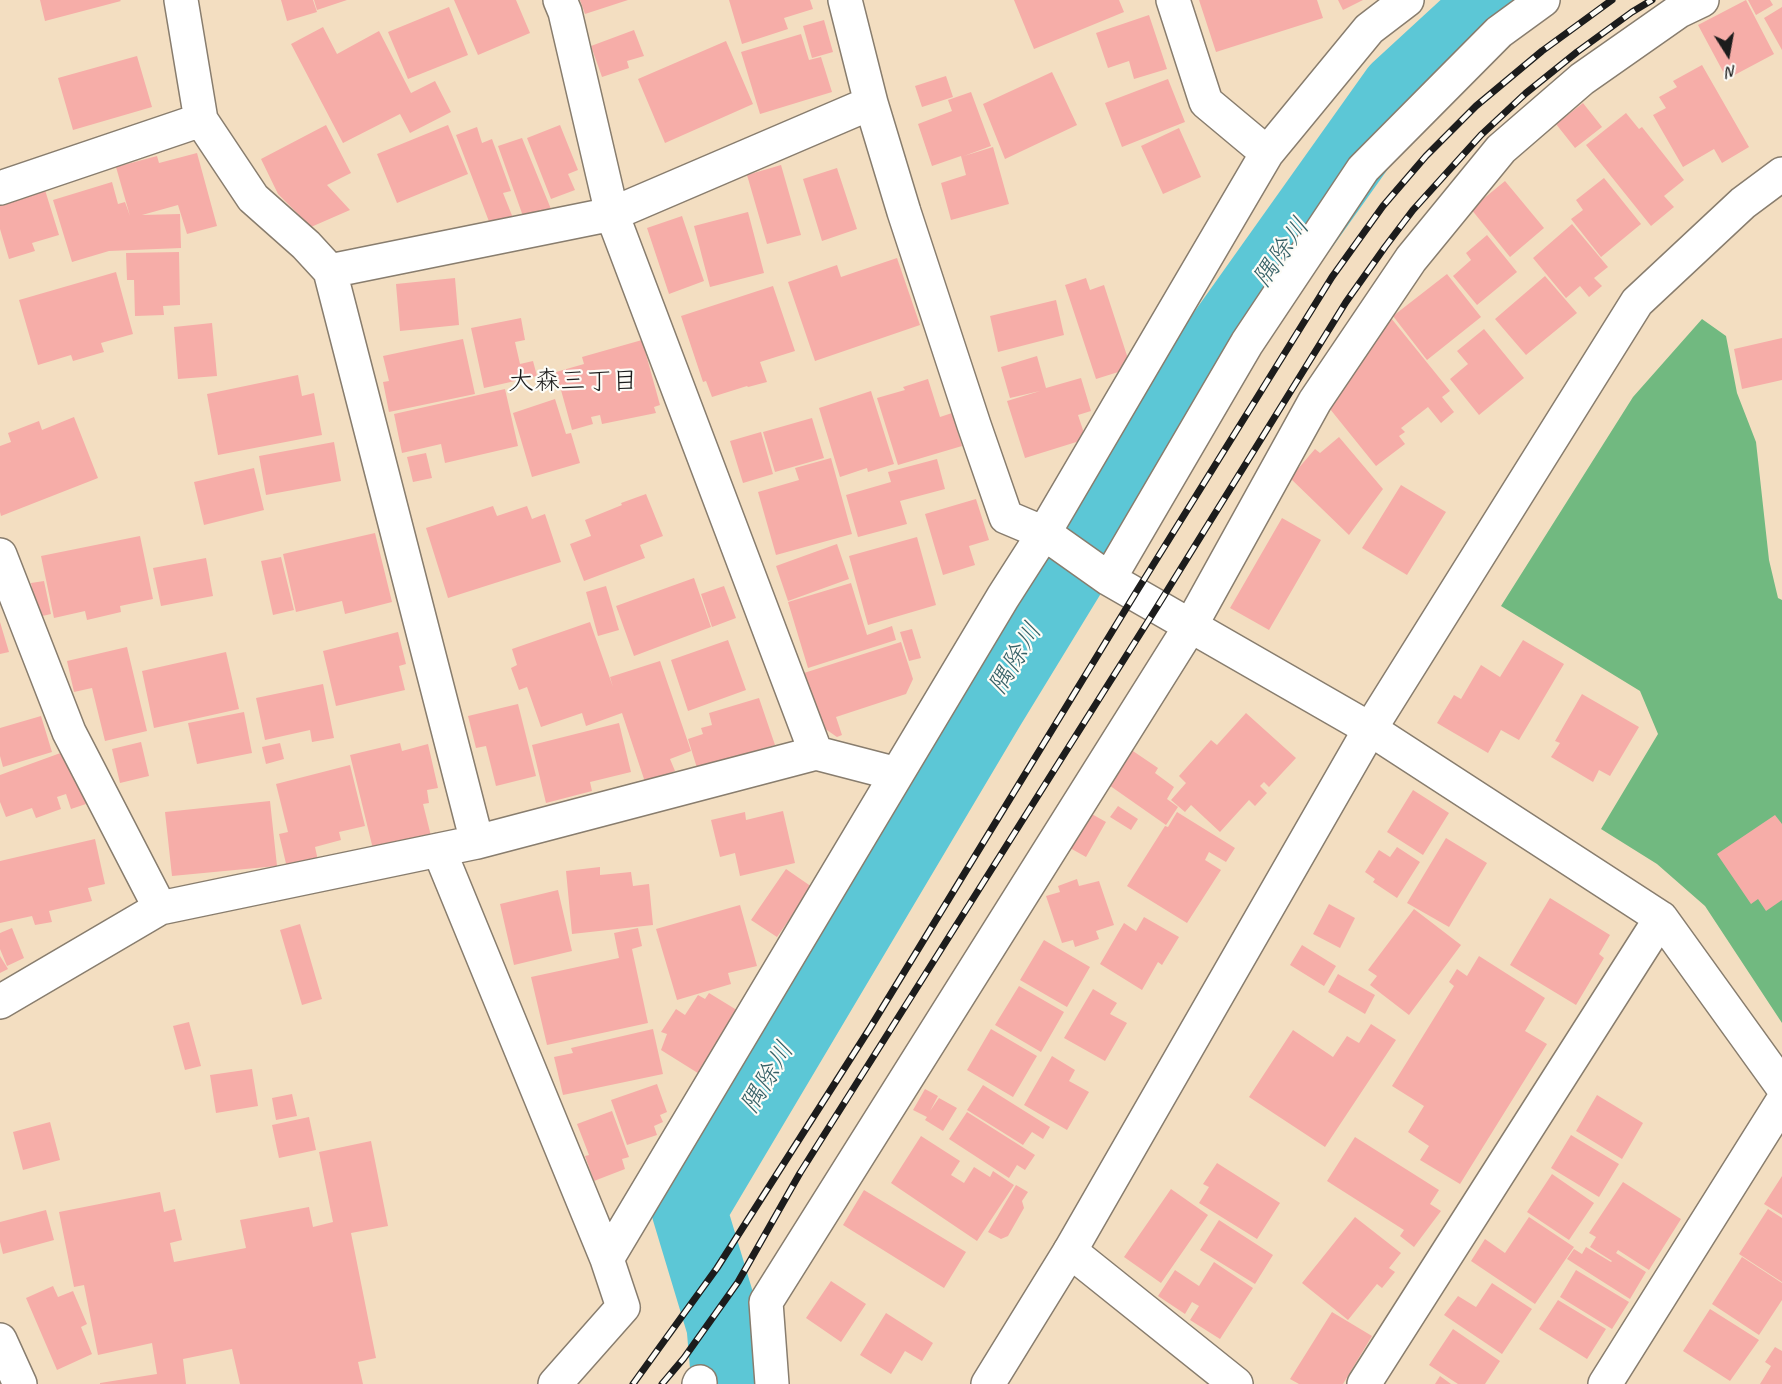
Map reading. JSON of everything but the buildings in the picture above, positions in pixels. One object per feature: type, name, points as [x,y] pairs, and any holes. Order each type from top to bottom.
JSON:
[{"type":"street","points":[[181,0],[201,120],[253,198],[306,244],[330,271],[477,842]]},
{"type":"street","points":[[560,0],[565,12],[612,214],[816,753]]},
{"type":"street","points":[[845,0],[871,103],[959,380],[1006,517],[1054,540],[1105,576],[1370,729],[1661,918],[1782,1086]]},
{"type":"street","points":[[1173,0],[1206,102],[1267,153]]},
{"type":"street","points":[[606,1259],[1003,597],[1054,540],[1267,153],[1369,29],[1407,0]]},
{"type":"street","points":[[1105,576],[1247,343],[1363,169],[1499,32],[1543,0]]},
{"type":"street","points":[[772,1384],[766,1302],[1191,625],[1315,401],[1411,259],[1501,149],[1582,79],[1679,11],[1702,0]]},
{"type":"street","points":[[330,271],[612,214],[871,103]]},
{"type":"street","points":[[0,188],[201,120]]},
{"type":"street","points":[[988,1384],[1070,1251],[1370,729],[1637,302],[1743,204],[1782,174]]},
{"type":"street","points":[[0,555],[69,732],[160,908]]},
{"type":"street","points":[[0,1002],[160,908],[477,842],[816,753],[897,774]]},
{"type":"street","points":[[439,850],[606,1259],[623,1307],[555,1384]]},
{"type":"street","points":[[1364,1384],[1661,918]]},
{"type":"street","points":[[1605,1384],[1782,1102]]},
{"type":"street","points":[[1070,1251],[1236,1384]]},
{"type":"street","points":[[0,1340],[20,1384]]},
{"type":"green space","points":[[1702,319],[1726,336],[1737,393],[1756,442],[1769,560],[1778,598],[1782,600],[1782,1023],[1705,906],[1657,864],[1601,829],[1658,734],[1640,691],[1501,606],[1633,397]]},
{"type":"waterway","name":"隅除川","points":[[729,1384],[724,1326],[689,1210],[1075,564],[1130,467],[1398,90],[1496,0]]},
{"type":"railway","points":[[633,1384],[717,1268],[870,1028],[1332,277],[1383,206],[1426,156],[1476,106],[1542,51],[1612,0]]},
{"type":"railway","points":[[662,1384],[684,1358],[738,1282],[800,1173],[1157,607],[1346,302],[1385,247],[1413,210],[1481,135],[1526,93],[1577,52],[1652,0]]},
{"type":"district","name":"大森三丁目","points":[[573,382]]}]
